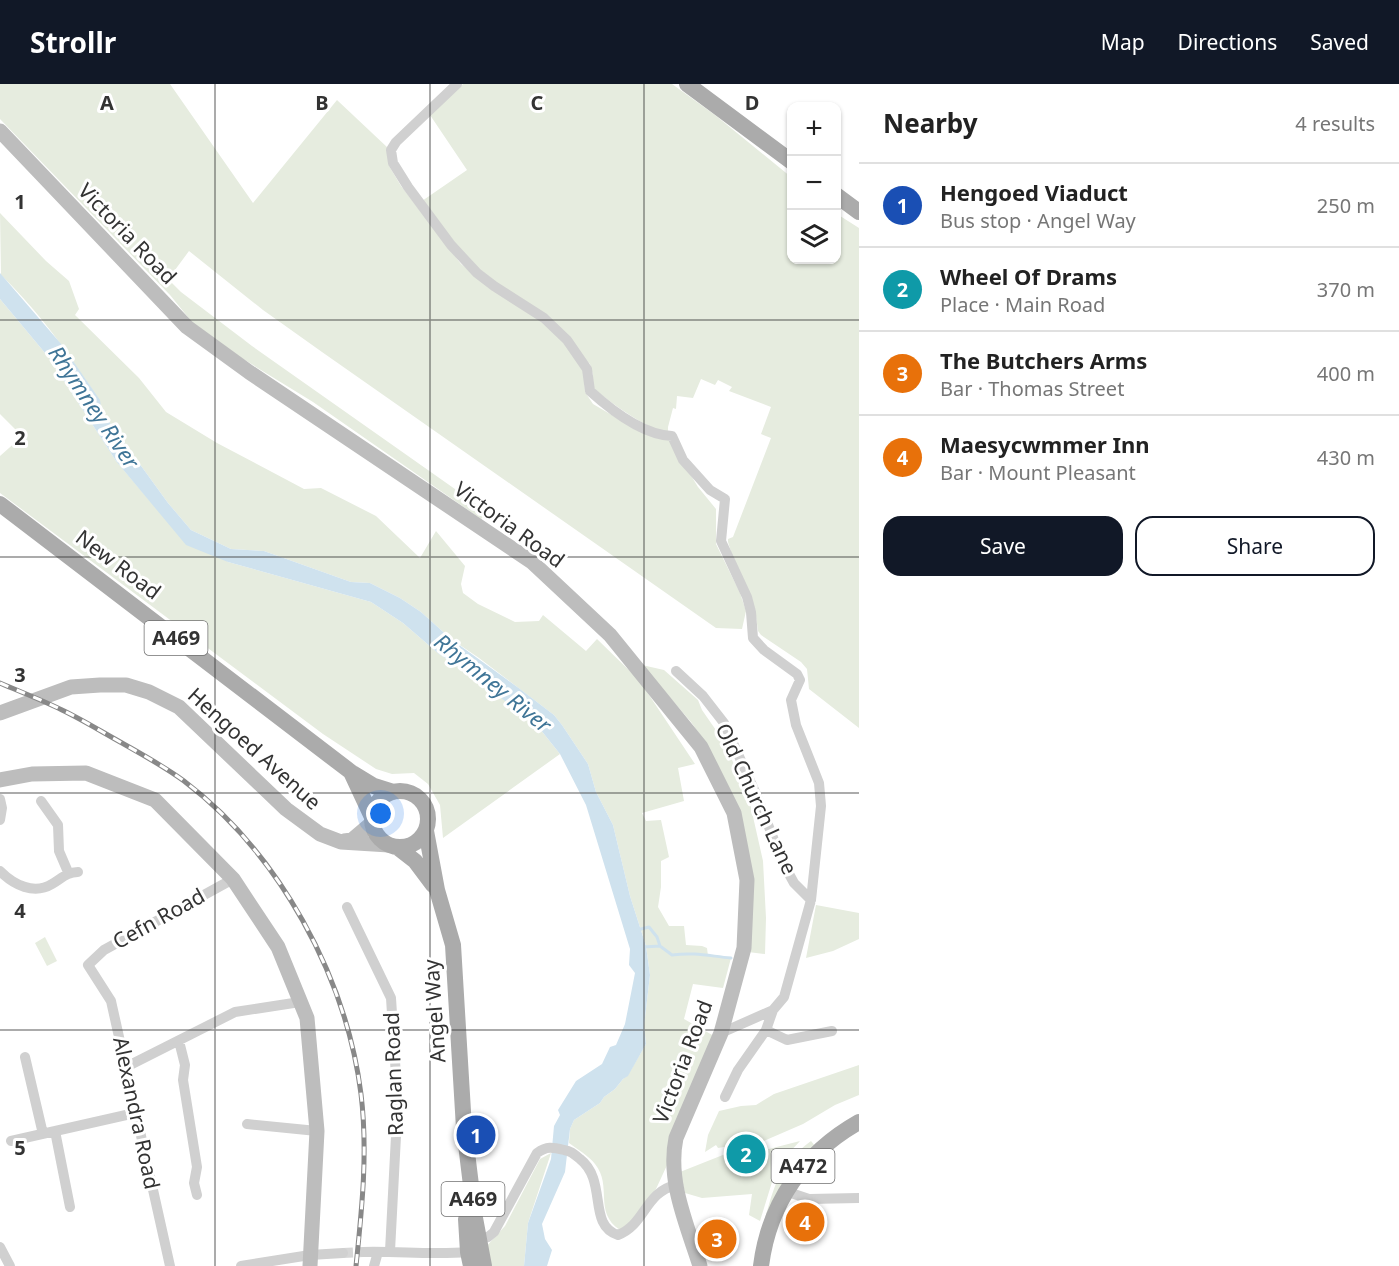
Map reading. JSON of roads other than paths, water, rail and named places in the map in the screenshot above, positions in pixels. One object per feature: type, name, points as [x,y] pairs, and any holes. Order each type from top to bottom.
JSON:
[{"type":"main road","points":[[687,84],[787,158]]},
{"type":"main road","name":"Victoria Road","points":[[0,131],[188,327],[249,372],[532,562],[610,635],[701,747],[734,813],[747,880],[744,948],[721,1033],[676,1138],[673,1154],[676,1185]]},
{"type":"main road","points":[[841,198],[859,212]]},
{"type":"main road","name":"New Road","points":[[0,504],[351,772],[374,786],[393,792]]},
{"type":"main road","name":"Hengoed Avenue","points":[[0,713],[71,687],[126,685],[149,692],[179,707],[286,809],[320,834],[341,842],[393,846]]},
{"type":"main road","name":"New Road","points":[[351,772],[372,820]]},
{"type":"main road","points":[[0,780],[32,774],[86,773],[155,800],[233,879],[278,947],[307,1018],[317,1131],[310,1261]]},
{"type":"main road","points":[[341,842],[352,840],[365,831],[372,820],[378,801],[393,792],[411,793],[424,805],[428,822],[426,831],[414,844],[393,846],[376,834],[372,820]]},
{"type":"main road","name":"Angel Way","points":[[426,831],[437,890],[453,945],[472,1252]]},
{"type":"main road","name":"Angel Way","points":[[393,846],[415,861],[437,890]]},
{"type":"main road","name":"A472","points":[[761,1266],[769,1229],[785,1191],[818,1150],[859,1122]]},
{"type":"main road","points":[[676,1185],[700,1266]]},
{"type":"main road","name":"A469","points":[[472,1252],[484,1266]]},
{"type":"street","points":[[457,84],[396,142],[391,150],[393,163],[408,188],[451,245],[471,267],[494,286],[544,318],[567,340],[587,369],[590,391],[641,427],[664,436],[672,436],[683,460],[710,490],[725,500],[721,541],[747,597],[753,638],[764,650],[797,674],[800,680],[791,700],[796,725],[819,783],[821,806],[811,900],[784,997],[773,1010],[766,1030],[738,1071],[725,1097]]},
{"type":"street","name":"Old Church Lane","points":[[676,672],[703,696],[723,723],[756,794],[783,863],[794,883],[811,900]]},
{"type":"street","points":[[0,799],[2,808],[0,820]]},
{"type":"street","points":[[0,871],[8,879],[30,890],[50,885],[73,872],[59,851],[58,825],[41,801]]},
{"type":"street","name":"Cefn Road","points":[[88,965],[104,950],[233,879]]},
{"type":"street","name":"Raglan Road","points":[[347,907],[391,998],[396,1136],[390,1251]]},
{"type":"street","name":"Alexandra Road","points":[[88,965],[111,1001],[170,1266]]},
{"type":"street","points":[[126,1067],[235,1012],[300,1002]]},
{"type":"street","points":[[721,1033],[773,1010]]},
{"type":"street","points":[[766,1030],[787,1040],[832,1031]]},
{"type":"street","points":[[179,1041],[197,1167],[194,1183],[197,1195]]},
{"type":"street","points":[[25,1057],[43,1134]]},
{"type":"street","points":[[11,1141],[135,1113]]},
{"type":"street","points":[[247,1124],[317,1131]]},
{"type":"street","points":[[55,1131],[70,1207]]},
{"type":"street","points":[[363,1252],[436,1254],[472,1252],[494,1232],[537,1153],[549,1147],[570,1151],[587,1164],[594,1178],[599,1211],[604,1226],[610,1233],[618,1235],[629,1230],[654,1196],[667,1187],[676,1185]]},
{"type":"street","points":[[785,1191],[809,1199],[859,1198]]},
{"type":"street","points":[[0,1247],[10,1266]]},
{"type":"street","points":[[374,1266],[378,1252]]},
{"type":"street","points":[[241,1266],[310,1261],[343,1253]]},
{"type":"water","name":"Rhymney River","points":[[0,273],[62,345],[100,400],[102,412],[168,503],[191,530],[231,549],[264,551],[351,582],[370,583],[400,598],[554,715],[588,764],[596,792],[613,825],[630,896],[646,946],[650,975],[644,1026],[646,1044],[628,1076],[600,1103],[574,1120],[570,1129],[565,1172],[542,1224],[545,1239],[552,1250],[547,1266],[524,1266],[528,1223],[551,1159],[554,1126],[560,1115],[558,1110],[576,1081],[602,1064],[610,1047],[616,1045],[625,1024],[635,973],[629,965],[630,949],[586,805],[560,754],[540,729],[481,682],[439,654],[403,623],[371,602],[228,562],[186,545],[116,461],[50,359],[0,299]]},
{"type":"waterway","points":[[637,930],[649,927],[657,937],[660,946]]},
{"type":"waterway","points":[[643,947],[660,946],[672,955],[695,954],[731,958]]},
{"type":"tunnel","points":[[343,1253],[363,1252]]},
{"type":"railway","points":[[0,683],[77,718],[154,761],[184,781],[218,810],[250,844],[278,881],[302,920],[323,962],[340,1005],[353,1050],[361,1094],[364,1159],[356,1266]]},
{"type":"place","name":"Hengoed Viaduct","points":[[476,1135]]},
{"type":"place","name":"Wheel Of Drams","points":[[746,1154]]},
{"type":"place","name":"Maesycwmmer Inn","points":[[805,1222]]},
{"type":"place","name":"The Butchers Arms","points":[[717,1239]]}]
